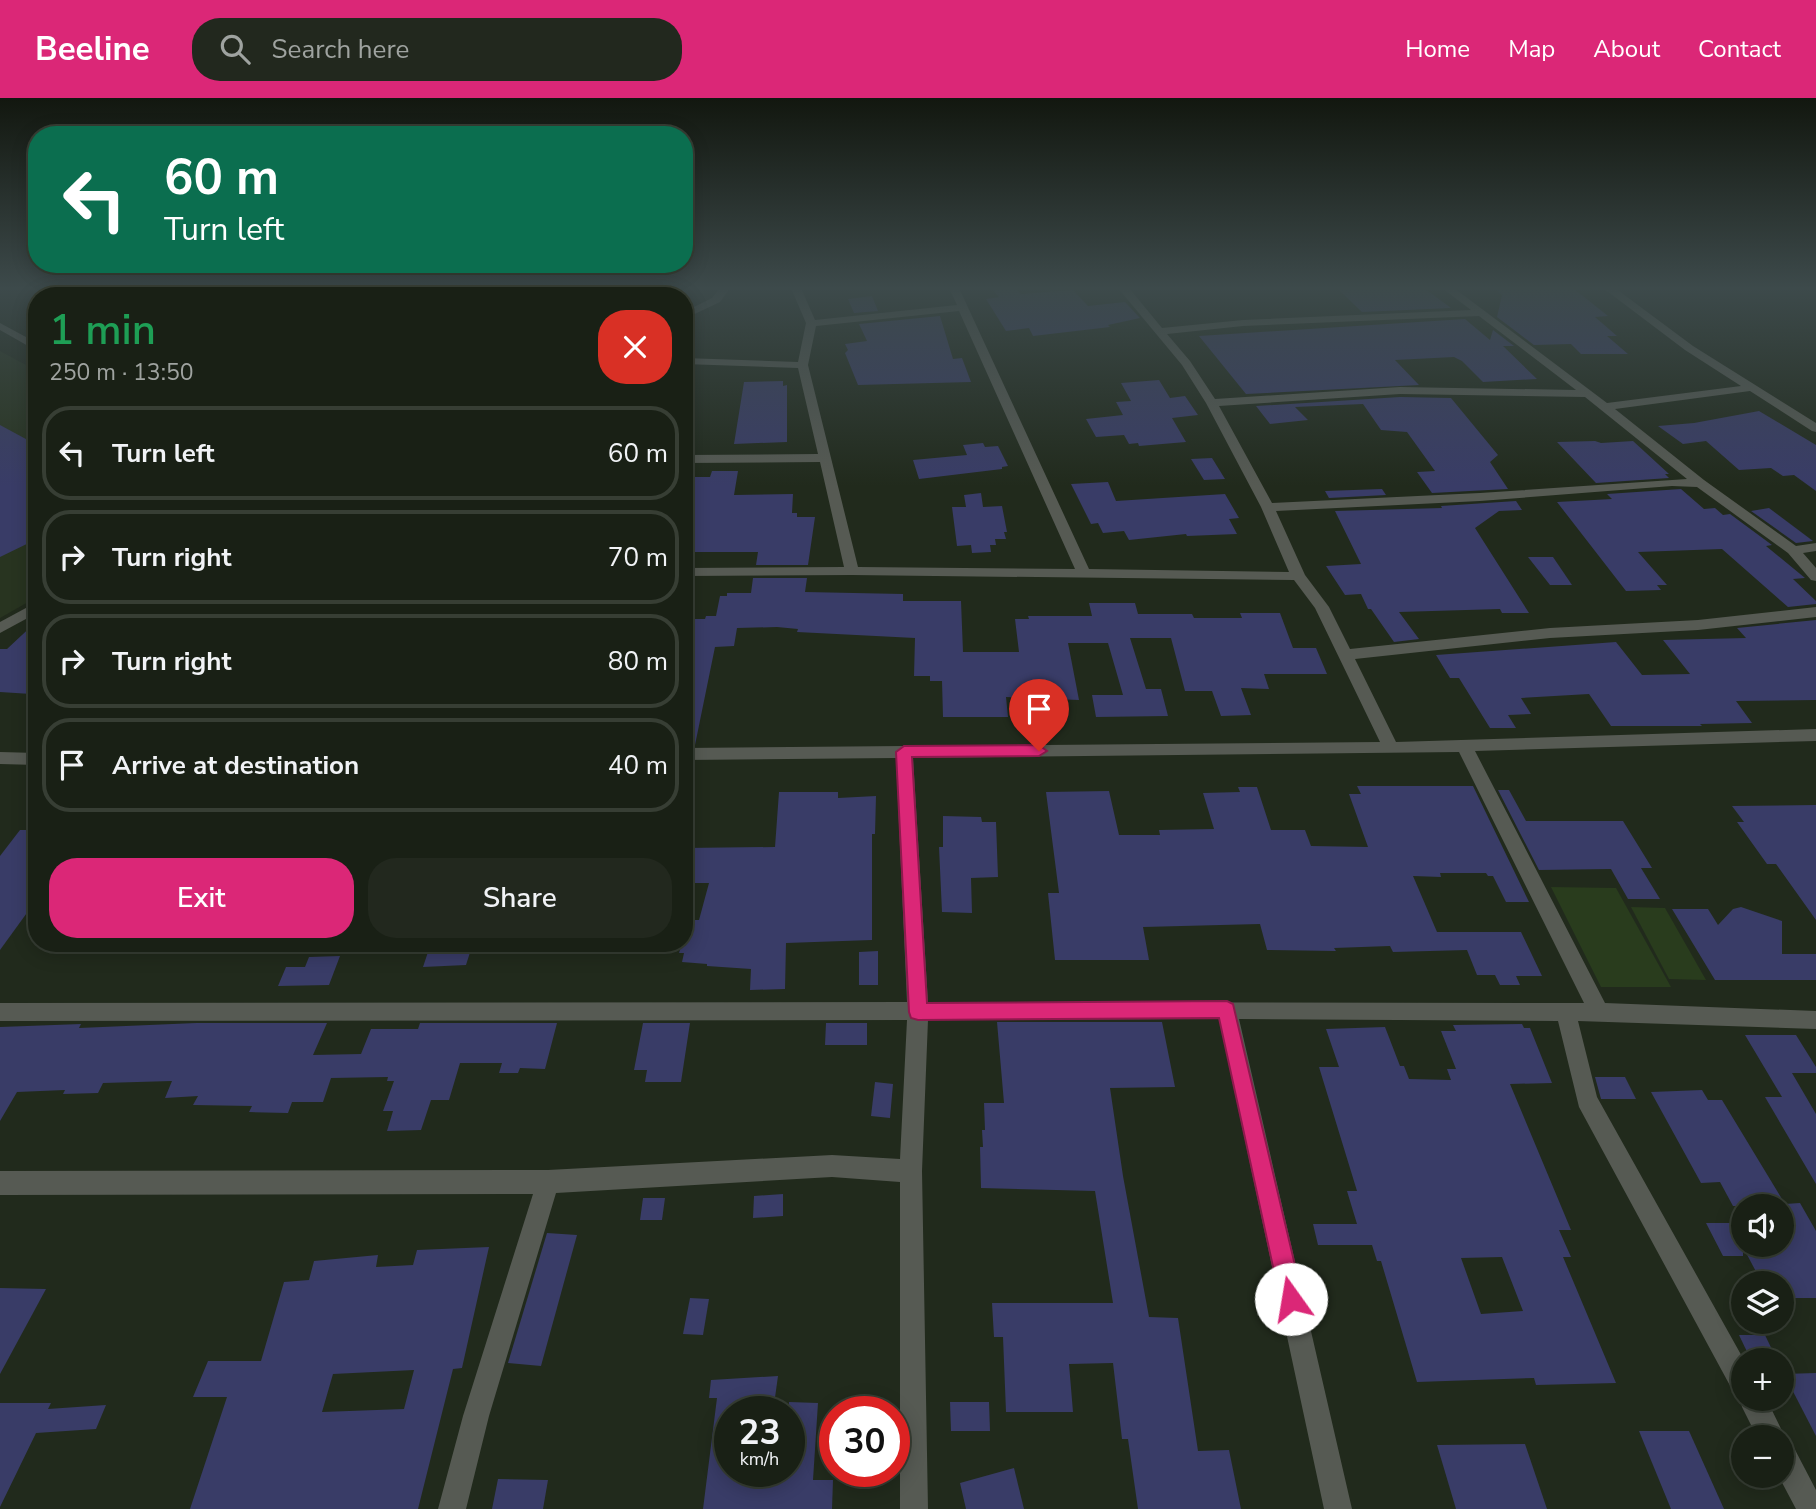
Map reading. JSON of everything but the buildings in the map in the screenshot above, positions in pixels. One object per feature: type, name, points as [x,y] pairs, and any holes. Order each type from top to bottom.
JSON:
[{"type":"street","points":[[805,354],[803,365],[852,571]]},
{"type":"street","points":[[985,354],[1084,573]]},
{"type":"street","points":[[1178,354],[1212,403],[1268,507],[1298,576],[1322,607],[1391,748]]},
{"type":"street","points":[[1534,354],[1700,483],[1793,550],[1816,577]]},
{"type":"street","points":[[1698,354],[1816,428]]},
{"type":"street","points":[[693,361],[803,365]]},
{"type":"street","points":[[1606,407],[1750,388]]},
{"type":"street","points":[[1212,403],[1283,394],[1346,391],[1526,390],[1588,394]]},
{"type":"street","points":[[693,459],[824,458]]},
{"type":"street","points":[[1268,507],[1480,497],[1672,482],[1700,483]]},
{"type":"street","points":[[1793,550],[1816,547]]},
{"type":"street","points":[[693,572],[1298,576]]},
{"type":"street","points":[[0,628],[28,612]]},
{"type":"street","points":[[1345,655],[1536,634],[1698,625],[1816,612]]},
{"type":"street","points":[[693,754],[1391,748],[1816,734]]},
{"type":"street","points":[[1464,746],[1599,1012]]},
{"type":"street","points":[[904,752],[918,1012],[911,1171],[914,1509]]},
{"type":"street","points":[[3,762],[28,759]]},
{"type":"street","points":[[0,1012],[1227,1010],[1599,1012],[1816,1020]]},
{"type":"street","points":[[1227,1010],[1338,1509]]},
{"type":"street","points":[[1566,1013],[1587,1100],[1731,1362]]},
{"type":"street","points":[[0,1183],[548,1182],[832,1166],[911,1171]]},
{"type":"street","points":[[452,1509],[476,1416],[548,1182]]},
{"type":"street","points":[[1794,1477],[1811,1509]]},
{"type":"shaded area","points":[[0,354],[5,354],[28,366],[28,602],[0,618]]},
{"type":"shaded area","points":[[1551,887],[1616,888],[1671,987],[1601,987]]},
{"type":"shaded area","points":[[1631,907],[1665,908],[1706,980],[1669,979]]},
{"type":"route","points":[[1039,751],[904,752],[918,1012],[1227,1010],[1291,1299]]}]
